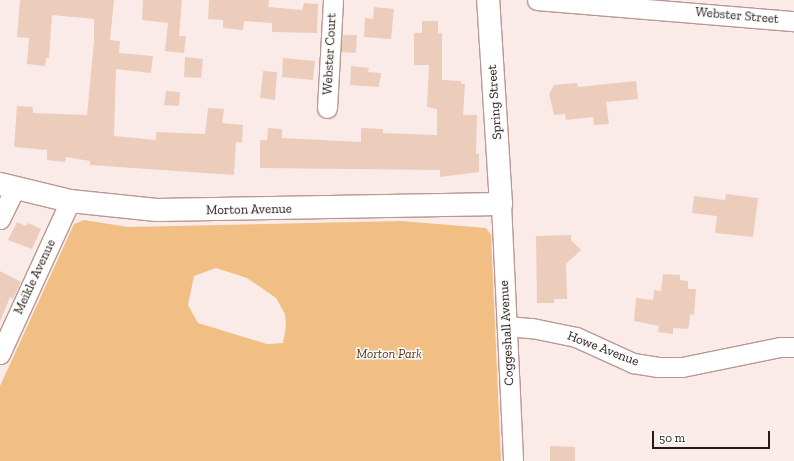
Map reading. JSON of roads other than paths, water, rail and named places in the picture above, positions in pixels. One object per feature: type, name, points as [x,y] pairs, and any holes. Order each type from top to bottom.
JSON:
[{"type":"main road","name":"Spring Street","points":[[488,0],[501,204]]},
{"type":"main road","name":"Morton Avenue","points":[[7,186],[70,201],[119,208],[197,211],[501,204]]},
{"type":"street","name":"Webster Court","points":[[327,108],[333,0]]},
{"type":"street","name":"Webster Street","points":[[537,0],[794,21]]},
{"type":"street","points":[[0,219],[7,186]]},
{"type":"street","name":"Meikle Avenue","points":[[0,354],[70,201]]},
{"type":"street","name":"Coggeshall Avenue","points":[[501,204],[513,461]]},
{"type":"street","name":"Howe Avenue","points":[[507,326],[532,328],[576,338],[633,363],[657,367],[682,367],[780,347],[794,347]]},
{"type":"park label","name":"Morton Park","points":[[389,354]]}]
